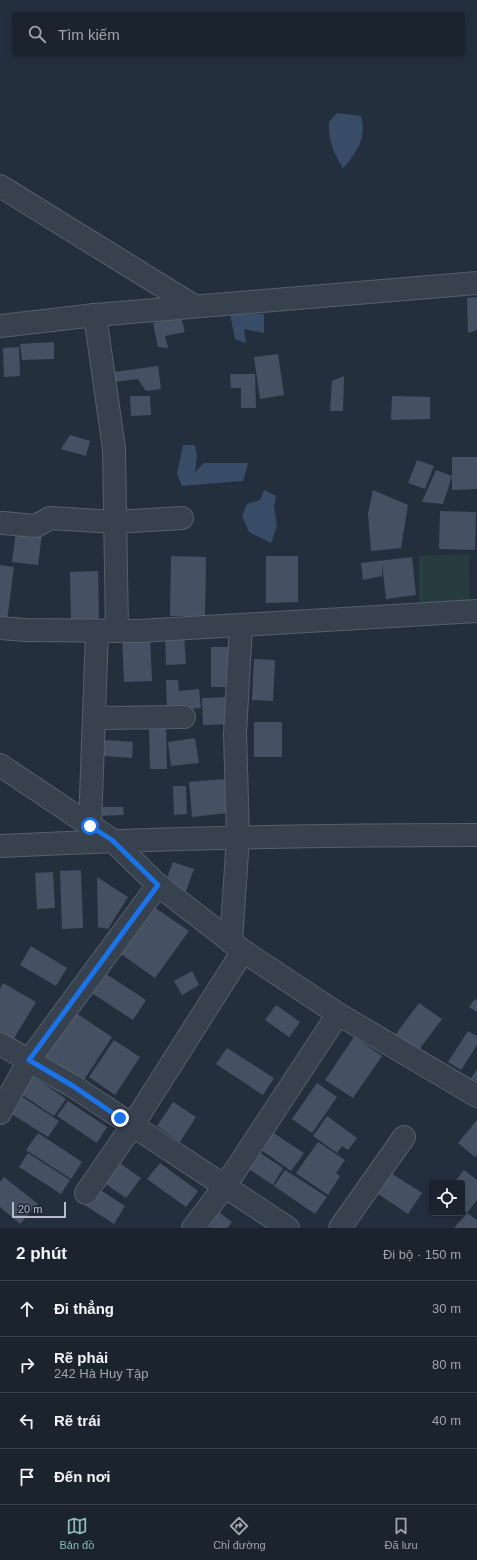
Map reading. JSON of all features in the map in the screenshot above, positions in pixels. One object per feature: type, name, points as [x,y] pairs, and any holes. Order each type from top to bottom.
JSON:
[{"type":"street","points":[[0,186],[194,306]]},
{"type":"street","points":[[0,326],[194,306],[477,283]]},
{"type":"street","points":[[90,826],[94,718],[107,631],[115,522],[114,449],[95,315]]},
{"type":"street","points":[[3,522],[36,526],[50,518],[115,522],[182,518]]},
{"type":"street","points":[[0,628],[107,631],[241,625],[477,610]]},
{"type":"street","points":[[86,1192],[132,1126],[237,946],[238,837],[235,733],[241,625]]},
{"type":"street","points":[[94,718],[184,717]]},
{"type":"street","points":[[0,765],[112,840],[158,885],[237,946],[338,1014],[477,1096]]},
{"type":"street","points":[[0,846],[112,840],[238,837],[477,835]]},
{"type":"street","points":[[0,1113],[29,1060],[158,885]]},
{"type":"street","points":[[193,1228],[225,1186],[338,1014]]},
{"type":"street","points":[[0,1044],[73,1086],[288,1228]]},
{"type":"street","points":[[340,1228],[404,1137]]},
{"type":"green space","points":[[469,554],[470,605],[419,610],[419,556]]},
{"type":"water","points":[[337,113],[361,116],[363,124],[360,144],[353,156],[343,168],[334,151],[330,135],[329,122]]},
{"type":"water","points":[[230,314],[264,314],[264,333],[244,329],[246,343],[235,339]]},
{"type":"water","points":[[183,445],[195,445],[197,456],[195,472],[204,463],[248,463],[243,481],[182,486],[177,474]]},
{"type":"water","points":[[264,490],[276,496],[274,507],[277,526],[271,543],[249,532],[242,516],[247,504],[260,500]]},
{"type":"building","points":[[477,297],[477,330],[468,333],[467,298]]},
{"type":"building","points":[[181,317],[185,332],[165,336],[168,348],[158,347],[153,323]]},
{"type":"building","points":[[54,342],[54,359],[22,360],[20,344]]},
{"type":"building","points":[[19,347],[20,376],[4,377],[3,348]]},
{"type":"building","points":[[278,354],[284,395],[260,399],[254,357]]},
{"type":"building","points":[[158,366],[161,389],[146,391],[138,379],[115,382],[114,372]]},
{"type":"building","points":[[230,374],[255,374],[256,408],[241,408],[241,388],[231,388]]},
{"type":"building","points":[[344,376],[343,411],[330,411],[332,381]]},
{"type":"building","points":[[130,396],[150,396],[151,415],[131,416]]},
{"type":"building","points":[[392,396],[430,397],[430,419],[391,420]]},
{"type":"building","points":[[70,435],[90,441],[86,456],[61,449]]},
{"type":"building","points":[[452,457],[477,457],[477,489],[452,490]]},
{"type":"building","points":[[417,460],[434,466],[425,489],[408,483]]},
{"type":"building","points":[[436,470],[452,476],[443,504],[422,502]]},
{"type":"building","points":[[373,490],[408,505],[401,548],[371,551],[368,514]]},
{"type":"building","points":[[440,511],[476,512],[475,550],[439,549]]},
{"type":"building","points":[[16,531],[42,534],[38,565],[12,562]]},
{"type":"building","points":[[171,556],[206,557],[205,616],[170,616]]},
{"type":"building","points":[[266,556],[298,556],[298,602],[266,603]]},
{"type":"building","points":[[412,557],[416,595],[386,599],[382,564],[382,576],[363,580],[361,563]]},
{"type":"building","points":[[0,565],[14,567],[7,621],[0,620]]},
{"type":"building","points":[[98,571],[99,623],[71,624],[70,572]]},
{"type":"building","points":[[150,635],[152,681],[124,682],[122,636]]},
{"type":"building","points":[[184,635],[186,664],[166,665],[165,636]]},
{"type":"building","points":[[211,647],[231,647],[231,687],[211,687]]},
{"type":"building","points":[[254,659],[275,660],[273,701],[252,700]]},
{"type":"building","points":[[166,680],[178,680],[179,691],[199,689],[201,708],[167,711]]},
{"type":"building","points":[[230,697],[231,724],[203,725],[202,698]]},
{"type":"building","points":[[254,722],[282,722],[282,757],[254,757]]},
{"type":"building","points":[[149,726],[166,726],[167,769],[150,769]]},
{"type":"building","points":[[195,738],[199,763],[171,766],[168,742]]},
{"type":"building","points":[[105,740],[133,742],[132,758],[104,756]]},
{"type":"building","points":[[226,779],[228,813],[192,817],[189,782]]},
{"type":"building","points":[[173,786],[186,786],[187,814],[174,815]]},
{"type":"building","points":[[97,807],[123,807],[124,815],[98,816]]},
{"type":"building","points":[[173,862],[194,869],[186,891],[165,883]]},
{"type":"building","points":[[81,870],[83,928],[62,929],[60,871]]},
{"type":"building","points":[[53,872],[55,908],[37,909],[35,873]]},
{"type":"building","points":[[97,877],[128,897],[108,929],[98,927]]},
{"type":"building","points":[[154,907],[189,931],[155,978],[121,954]]},
{"type":"building","points":[[31,946],[67,968],[56,986],[20,965]]},
{"type":"building","points":[[100,970],[146,1000],[133,1020],[87,990]]},
{"type":"building","points":[[192,971],[199,985],[182,995],[174,981]]},
{"type":"building","points":[[3,983],[36,1002],[13,1040],[0,1033],[0,989]]},
{"type":"building","points":[[475,999],[477,1001],[477,1012],[469,1007]]},
{"type":"building","points":[[419,1003],[442,1019],[418,1051],[396,1034]]},
{"type":"building","points":[[276,1005],[300,1022],[289,1037],[265,1020]]},
{"type":"building","points":[[73,1011],[112,1037],[82,1083],[43,1057]]},
{"type":"building","points":[[468,1031],[477,1036],[477,1045],[461,1070],[448,1062]]},
{"type":"building","points":[[354,1037],[382,1056],[353,1098],[325,1080]]},
{"type":"building","points":[[114,1040],[140,1057],[115,1095],[89,1077]]},
{"type":"building","points":[[227,1048],[274,1078],[263,1095],[216,1064]]},
{"type":"building","points":[[477,1069],[477,1082],[471,1078]]},
{"type":"building","points":[[33,1076],[66,1099],[54,1116],[21,1094]]},
{"type":"building","points":[[317,1083],[337,1097],[312,1133],[292,1119]]},
{"type":"building","points":[[18,1094],[59,1121],[48,1137],[7,1111]]},
{"type":"building","points":[[68,1101],[107,1127],[97,1143],[57,1116]]},
{"type":"building","points":[[173,1102],[196,1117],[180,1142],[157,1126]]},
{"type":"building","points":[[327,1116],[357,1138],[348,1150],[342,1146],[337,1153],[313,1136]]},
{"type":"building","points":[[477,1120],[477,1154],[475,1157],[458,1143]]},
{"type":"building","points":[[269,1130],[304,1153],[291,1171],[257,1147]]},
{"type":"building","points":[[38,1133],[82,1162],[71,1179],[26,1150]]},
{"type":"building","points":[[318,1142],[345,1160],[336,1173],[340,1176],[328,1195],[296,1173]]},
{"type":"building","points":[[254,1149],[283,1168],[273,1185],[244,1166]]},
{"type":"building","points":[[28,1153],[70,1180],[61,1194],[19,1167]]},
{"type":"building","points":[[114,1159],[141,1178],[126,1198],[100,1180]]},
{"type":"building","points":[[160,1163],[198,1191],[186,1207],[147,1179]]},
{"type":"building","points":[[285,1170],[327,1197],[315,1214],[274,1186]]},
{"type":"building","points":[[464,1170],[477,1180],[477,1200],[467,1213],[465,1211],[465,1180],[456,1180]]},
{"type":"building","points":[[391,1173],[422,1193],[408,1214],[378,1194]]},
{"type":"building","points":[[4,1177],[38,1204],[20,1224],[0,1207],[0,1182]]},
{"type":"building","points":[[94,1186],[125,1206],[114,1224],[83,1204]]},
{"type":"building","points":[[212,1207],[232,1222],[227,1228],[211,1228],[202,1221]]},
{"type":"building","points":[[467,1213],[477,1220],[477,1228],[454,1228]]},
{"type":"route","points":[[90,826],[112,840],[158,885],[29,1060],[73,1086],[120,1118]]}]
